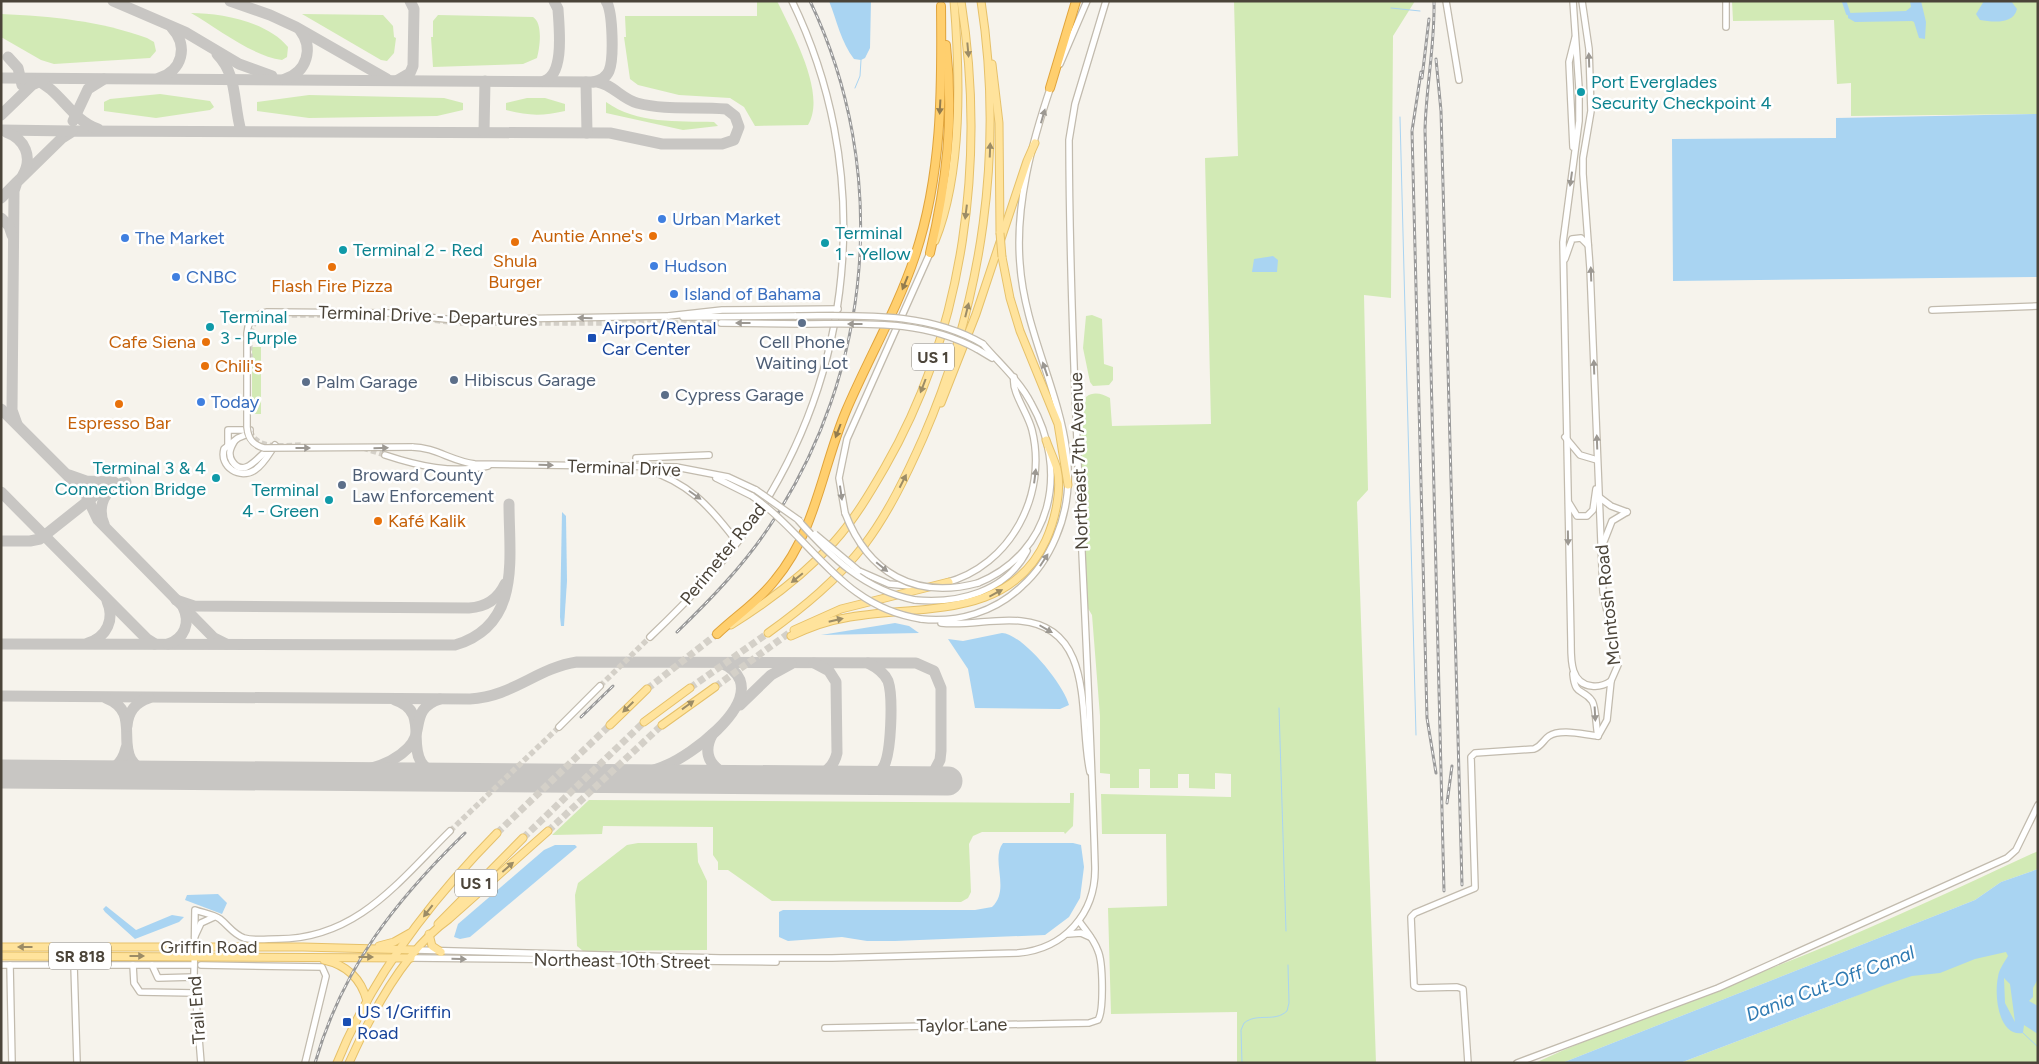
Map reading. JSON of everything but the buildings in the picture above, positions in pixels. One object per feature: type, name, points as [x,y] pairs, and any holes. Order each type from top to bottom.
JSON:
[{"type":"highway","points":[[1050,88],[1076,1]]},
{"type":"highway","points":[[930,253],[944,193],[949,147],[949,84],[940,4]]},
{"type":"highway","points":[[717,634],[769,588],[801,542],[813,513],[832,448],[845,413],[900,293],[914,257],[930,196],[938,147],[941,80],[940,4]]},
{"type":"main road","points":[[930,253],[942,225],[953,162],[958,84],[954,1]]},
{"type":"main road","name":"US 1","points":[[717,634],[793,581],[834,541],[853,518],[883,471],[909,421],[924,385],[952,294],[968,192],[971,97],[961,1]]},
{"type":"main road","name":"US 1","points":[[768,633],[823,591],[865,543],[898,489],[929,423],[956,351],[973,285],[982,239],[989,183],[991,135],[986,39],[981,1]]},
{"type":"main road","points":[[986,39],[994,74],[998,109],[1002,257],[1010,298],[1020,331],[1058,424],[1068,485]]},
{"type":"main road","points":[[929,423],[946,394],[1004,234],[1027,161],[1035,143]]},
{"type":"main road","points":[[949,582],[841,609],[815,619],[790,635],[813,626],[844,618],[970,603],[999,592],[1016,580],[1029,567],[1041,550],[1054,517],[1057,470],[1046,440]]},
{"type":"main road","points":[[662,725],[715,686]]},
{"type":"main road","points":[[644,722],[690,688]]},
{"type":"main road","points":[[610,724],[647,689]]},
{"type":"main road","points":[[441,952],[432,946],[430,933],[449,919],[548,831]]},
{"type":"main road","name":"US 1","points":[[337,1063],[366,1001],[399,949],[455,878],[497,834]]},
{"type":"main road","name":"US 1","points":[[349,1063],[376,1011],[416,950],[466,892],[523,838]]},
{"type":"main road","points":[[368,948],[394,942],[411,932]]},
{"type":"main road","name":"Griffin Road","points":[[1,947],[368,948],[416,950]]},
{"type":"main road","name":"Griffin Road","points":[[1,956],[410,958]]},
{"type":"main road","points":[[304,956],[334,963],[348,970],[361,984],[366,1001]]},
{"type":"street","name":"Perimeter Road","points":[[650,638],[701,586],[737,542],[769,496],[799,439],[822,376],[838,309],[844,225],[839,155],[824,81],[811,44],[792,1]]},
{"type":"street","points":[[929,620],[959,618],[982,612],[1009,597],[1027,582],[1046,558],[1056,537],[1064,512],[1069,464],[1064,433],[1030,326],[1021,279],[1020,216],[1035,143],[1050,88],[1087,1]]},
{"type":"street","name":"Northeast 7th Avenue","points":[[1079,921],[1090,900],[1095,877],[1093,786],[1083,609],[1069,140],[1075,104],[1106,1]]},
{"type":"street","points":[[1446,1],[1459,80]]},
{"type":"street","name":"McIntosh Road","points":[[1572,1],[1579,88]]},
{"type":"street","name":"McIntosh Road","points":[[1579,96],[1579,120],[1563,242],[1565,437],[1572,666],[1582,683],[1588,686],[1604,685],[1611,680],[1618,666],[1603,592],[1583,158],[1591,106],[1589,49],[1582,1]]},
{"type":"street","points":[[1726,1],[1726,27]]},
{"type":"street","name":"McIntosh Road","points":[[1573,160],[1569,62],[1575,38]]},
{"type":"street","points":[[1563,265],[1572,239],[1581,238],[1588,245]]},
{"type":"street","points":[[930,253],[847,439],[839,478],[845,513],[863,549],[892,575],[912,584],[932,589],[956,588],[978,584],[1010,566],[1032,542]]},
{"type":"street","points":[[1932,310],[2038,306]]},
{"type":"street","points":[[668,316],[722,310],[838,309]]},
{"type":"street","name":"Terminal Drive - Departures","points":[[497,465],[462,462],[432,449],[412,447],[264,448],[254,443],[247,429],[247,333],[251,320],[257,315],[267,312],[389,313],[468,320],[668,316],[901,318],[944,326],[982,344],[998,362]]},
{"type":"street","points":[[721,323],[910,326],[945,334],[977,349],[998,362],[1014,377],[1032,404],[1046,440],[1049,463],[1049,495],[1044,517],[1032,542],[1014,571],[982,592],[951,600],[915,600],[888,593],[857,577],[837,561],[798,520]]},
{"type":"street","points":[[798,520],[859,571],[881,581],[899,586],[920,587],[949,582],[981,566],[997,554],[1021,523],[1031,498],[1036,470],[1035,446],[1028,415],[1014,388],[1014,377]]},
{"type":"street","points":[[228,445],[228,430],[250,431],[235,440],[228,445],[223,453],[225,462],[232,471],[244,474],[260,466],[275,445],[264,452],[254,464],[242,467],[233,463],[229,454],[235,440]]},
{"type":"street","points":[[1565,437],[1580,455],[1597,460]]},
{"type":"street","points":[[385,455],[418,465],[437,468],[476,469],[497,465]]},
{"type":"street","points":[[636,458],[709,456]]},
{"type":"street","name":"Terminal Drive","points":[[497,465],[676,468],[728,477],[756,490],[798,520]]},
{"type":"street","points":[[636,466],[658,473],[695,494],[713,510],[737,542]]},
{"type":"street","points":[[1567,499],[1576,516],[1584,517],[1590,514],[1594,504],[1598,473]]},
{"type":"street","points":[[704,474],[752,496],[782,520],[849,589],[886,610],[921,619],[959,624],[1022,621],[1045,628],[1060,639],[1071,654],[1078,675],[1084,716],[1087,761],[1093,786]]},
{"type":"street","points":[[1599,497],[1606,503],[1627,512],[1612,521],[1601,549]]},
{"type":"street","points":[[1572,666],[1575,687],[1592,701],[1594,706],[1598,736]]},
{"type":"street","points":[[1598,736],[1607,720],[1611,680]]},
{"type":"street","points":[[558,727],[600,686]]},
{"type":"street","points":[[1468,1063],[1462,989],[1457,987],[1418,988],[1414,986],[1411,917],[1414,912],[1475,888],[1471,757],[1475,753],[1534,749],[1540,747],[1551,735],[1559,733],[1598,736]]},
{"type":"street","points":[[1517,1063],[1718,988],[2007,858],[2016,850],[2038,805]]},
{"type":"street","points":[[194,956],[195,910],[216,917],[234,933],[251,939],[295,938],[330,931],[356,918],[372,906],[450,831]]},
{"type":"street","points":[[194,938],[203,921],[216,917]]},
{"type":"street","points":[[1079,921],[1092,939]]},
{"type":"street","name":"Northeast 10th Street","points":[[410,958],[832,958],[1031,952],[1050,945],[1066,935],[1079,921]]},
{"type":"street","points":[[1066,935],[1081,932],[1092,939]]},
{"type":"street","name":"Taylor Lane","points":[[825,1028],[1089,1023],[1098,1020],[1102,1005],[1100,954],[1092,939]]},
{"type":"street","name":"Northeast 10th Street","points":[[416,950],[702,962],[776,962],[832,958]]},
{"type":"street","name":"Trail End","points":[[194,956],[201,1063]]},
{"type":"street","points":[[702,962],[712,958]]},
{"type":"street","points":[[1,965],[194,965]]},
{"type":"street","points":[[10,965],[12,1063]]},
{"type":"street","points":[[74,965],[77,1063]]},
{"type":"street","points":[[133,965],[134,982],[140,992],[195,993]]},
{"type":"street","points":[[152,965],[158,978],[194,977]]},
{"type":"street","points":[[201,965],[317,965],[324,969],[326,976],[305,1063]]},
{"type":"green space","points":[[757,1],[777,1],[805,63],[813,97],[813,112],[808,125],[755,126],[744,107],[730,98],[679,95],[638,85],[630,79],[624,37],[626,37],[625,16],[757,16]]},
{"type":"green space","points":[[1234,1],[1415,1],[1393,36],[1391,298],[1364,295],[1368,490],[1357,502],[1376,1063],[1237,1063],[1237,1012],[1111,1014],[1108,908],[1167,906],[1166,834],[1102,834],[1101,794],[1231,797],[1231,774],[1215,773],[1215,789],[1189,788],[1189,774],[1178,774],[1178,788],[1150,788],[1150,769],[1139,769],[1139,788],[1110,788],[1110,774],[1100,773],[1100,716],[1092,615],[1086,605],[1081,439],[1086,397],[1101,394],[1110,398],[1112,426],[1211,424],[1205,158],[1238,156]]},
{"type":"green space","points":[[1732,1],[2038,1],[2038,114],[1851,116],[1851,83],[1837,84],[1834,20],[1733,21]]},
{"type":"green space","points":[[191,13],[230,17],[257,25],[279,38],[288,47],[287,57],[282,60],[258,53]]},
{"type":"green space","points":[[1,14],[57,18],[111,27],[147,38],[154,42],[156,51],[150,58],[54,64],[41,60],[1,37]]},
{"type":"green space","points":[[302,14],[383,15],[393,26],[394,37],[396,38],[394,53],[387,61],[381,60]]},
{"type":"green space","points":[[438,15],[533,17],[538,24],[539,30],[540,42],[537,58],[523,64],[433,67],[431,37],[433,37],[433,21]]},
{"type":"green space","points":[[160,94],[210,101],[214,107],[210,110],[156,118],[104,111],[104,102],[110,99]]},
{"type":"green space","points":[[309,95],[444,98],[463,103],[463,110],[437,116],[309,118],[257,111],[257,102]]},
{"type":"green space","points":[[527,98],[545,98],[565,104],[565,111],[536,115],[506,110],[506,103]]},
{"type":"green space","points":[[606,102],[618,109],[644,118],[714,122],[718,126],[683,130],[606,113]]},
{"type":"green space","points":[[1092,315],[1102,319],[1104,364],[1113,367],[1113,380],[1109,385],[1093,386],[1090,382],[1083,348],[1086,316]]},
{"type":"green space","points":[[252,347],[261,347],[261,414],[252,414]]},
{"type":"green space","points":[[1070,793],[1074,793],[1073,826],[1065,834],[1064,832],[982,832],[973,836],[969,844],[971,892],[968,898],[961,902],[772,901],[728,870],[718,870],[718,862],[713,855],[713,827],[603,826],[602,834],[552,835],[589,800],[1070,803]]},
{"type":"green space","points":[[638,843],[697,843],[698,862],[707,881],[707,950],[583,951],[577,946],[575,895],[578,883],[627,845]]},
{"type":"green space","points":[[2038,851],[2038,869],[2001,882],[1975,900],[1562,1063],[1535,1063],[1634,1021],[1832,944]]},
{"type":"green space","points":[[2038,918],[2038,1063],[1680,1063],[1848,999]]},
{"type":"water","points":[[829,1],[871,1],[870,48],[865,58],[861,60],[854,59],[842,38]]},
{"type":"water","points":[[1910,1],[1921,1],[1926,22],[1925,39],[1919,38],[1912,21],[1855,22],[1848,18],[1848,13],[1906,11],[1911,7]]},
{"type":"water","points":[[1984,1],[2011,1],[2017,9],[2015,14],[2007,20],[1996,22],[1980,20],[1976,14]]},
{"type":"water","points":[[2038,114],[2038,277],[1673,281],[1672,139],[1836,138],[1836,118]]},
{"type":"water","points":[[1273,256],[1278,260],[1277,272],[1252,272],[1254,259]]},
{"type":"water","points":[[562,512],[566,516],[567,581],[564,626],[561,626],[560,617]]},
{"type":"water","points":[[895,623],[909,626],[919,633],[821,635]]},
{"type":"water","points":[[1002,633],[1021,642],[1042,662],[1066,696],[1069,705],[1060,709],[975,708],[968,669],[948,639],[963,641]]},
{"type":"water","points":[[1003,843],[1073,843],[1081,845],[1084,867],[1080,898],[1069,917],[1045,935],[895,941],[867,941],[842,937],[788,941],[779,937],[779,912],[783,910],[975,910],[992,907],[1000,892],[998,858]]},
{"type":"water","points":[[555,845],[575,845],[577,847],[470,937],[460,939],[454,937],[458,924],[544,850]]},
{"type":"water","name":"Dania Cut-Off Canal","points":[[2038,869],[2038,979],[2033,988],[2033,997],[2029,1001],[2038,1006],[2038,1034],[2024,1025],[2023,1033],[2015,1032],[2003,1022],[1998,1004],[1997,985],[1999,971],[2008,956],[2006,952],[1975,959],[1940,973],[1912,976],[1885,985],[1680,1063],[1562,1063],[1975,900],[2001,882]],"holes":[[[2004,978],[2010,984],[2015,1022],[2005,1003]]]},
{"type":"water","points":[[218,894],[227,903],[222,914],[185,900],[187,895]]},
{"type":"water","points":[[106,906],[136,930],[172,915],[184,917],[179,922],[135,939],[105,912],[103,909]]},
{"type":"waterway","points":[[1844,1],[1848,13]]},
{"type":"waterway","points":[[1391,8],[1420,11]]},
{"type":"waterway","points":[[855,88],[860,76],[861,60]]},
{"type":"waterway","points":[[1400,117],[1416,735]]},
{"type":"waterway","points":[[1279,708],[1286,931]]},
{"type":"waterway","points":[[1242,1063],[1241,1030],[1244,1023],[1255,1018],[1282,1015],[1287,1011],[1289,1003],[1288,965]]},
{"type":"waterway","points":[[2023,1033],[2038,1047]]},
{"type":"taxiway","points":[[113,1],[185,32],[239,64],[272,76]]},
{"type":"taxiway","points":[[230,1],[270,15],[296,27],[387,79]]},
{"type":"taxiway","points":[[398,80],[410,73],[413,66],[414,9],[410,1]]},
{"type":"taxiway","points":[[544,81],[551,77],[558,60],[559,17],[554,1]]},
{"type":"taxiway","points":[[593,82],[606,75],[611,65],[611,25],[606,1]]},
{"type":"taxiway","points":[[159,78],[173,70],[178,64],[180,57],[180,42],[172,28]]},
{"type":"taxiway","points":[[285,79],[299,71],[306,59],[307,44],[300,30]]},
{"type":"taxiway","points":[[217,54],[224,62],[232,80],[241,131]]},
{"type":"taxiway","points":[[8,57],[18,68],[22,85]]},
{"type":"taxiway","points":[[1,78],[597,82],[637,103],[670,108],[726,109],[735,116],[739,127],[734,140],[722,144],[662,144],[610,133],[73,131],[62,138],[17,182],[14,191],[12,410],[17,424]]},
{"type":"taxiway","points":[[34,79],[51,90],[80,119],[98,129]]},
{"type":"taxiway","points":[[73,121],[88,89],[104,79]]},
{"type":"taxiway","points":[[1,115],[32,85],[43,80]]},
{"type":"taxiway","points":[[484,132],[485,81]]},
{"type":"taxiway","points":[[586,82],[587,133]]},
{"type":"taxiway","points":[[1,130],[72,131]]},
{"type":"taxiway","points":[[6,132],[18,139],[25,149],[27,162],[23,175]]},
{"type":"taxiway","points":[[1,198],[16,183]]},
{"type":"taxiway","points":[[1,218],[9,226],[12,235]]},
{"type":"taxiway","points":[[1,409],[85,493],[98,520],[214,638],[226,644]]},
{"type":"taxiway","points":[[69,475],[86,481],[114,482]]},
{"type":"taxiway","points":[[1,541],[40,539],[103,489],[126,482]]},
{"type":"taxiway","points":[[104,524],[101,513],[102,503],[115,486]]},
{"type":"taxiway","points":[[1,492],[147,639],[155,644]]},
{"type":"taxiway","points":[[1,644],[455,645],[477,635],[492,622],[502,606],[510,567],[509,504]]},
{"type":"taxiway","points":[[176,600],[194,606],[469,608],[486,604],[499,594],[505,584]]},
{"type":"taxiway","points":[[88,643],[100,636],[108,626],[110,614],[107,601]]},
{"type":"taxiway","points":[[168,644],[174,642],[185,630],[186,619],[183,607]]},
{"type":"taxiway","points":[[1,696],[470,699],[499,693],[549,670],[577,662],[916,663],[934,671],[941,688],[940,760],[929,781]]},
{"type":"taxiway","points":[[607,779],[645,773],[667,765],[690,751],[717,730],[737,705],[741,692],[740,680],[736,674],[729,667],[721,663]]},
{"type":"taxiway","points":[[802,780],[819,775],[829,769],[837,753],[836,682],[829,671],[814,663]]},
{"type":"taxiway","points":[[854,780],[870,777],[882,769],[890,740],[890,688],[884,675],[868,663]]},
{"type":"taxiway","points":[[740,705],[771,675],[791,664]]},
{"type":"taxiway","points":[[106,698],[118,706],[125,715],[128,750],[132,760],[141,769],[158,776]]},
{"type":"taxiway","points":[[127,726],[129,716],[134,708],[140,702],[149,698]]},
{"type":"taxiway","points":[[317,777],[365,770],[389,762],[399,756],[413,742],[424,709],[430,703],[440,699]]},
{"type":"taxiway","points":[[395,700],[408,707],[414,717],[418,753],[423,764],[434,773],[454,778]]},
{"type":"taxiway","points":[[712,735],[708,752],[713,765],[725,774],[741,779]]},
{"type":"taxiway","points":[[96,775],[107,771],[119,763],[126,748]]},
{"type":"runway","points":[[1,774],[948,781]]},
{"type":"tunnel","points":[[250,359],[251,332],[256,321],[262,317],[269,315],[347,315]]},
{"type":"tunnel","points":[[401,317],[461,323],[721,323]]},
{"type":"tunnel","points":[[250,431],[259,442],[272,446],[302,445]]},
{"type":"tunnel","points":[[363,448],[385,455]]},
{"type":"tunnel","points":[[690,688],[768,633]]},
{"type":"tunnel","points":[[715,687],[789,633]]},
{"type":"tunnel","points":[[647,689],[717,634]]},
{"type":"tunnel","points":[[600,686],[650,637]]},
{"type":"tunnel","points":[[523,838],[644,722]]},
{"type":"tunnel","points":[[497,833],[610,725]]},
{"type":"tunnel","points":[[548,831],[662,725]]},
{"type":"tunnel","points":[[450,831],[559,727]]},
{"type":"railway","points":[[677,632],[726,582],[748,555],[769,527],[804,467],[831,403],[849,337],[859,270],[860,201],[852,133],[836,66],[810,1]]},
{"type":"railway","points":[[1434,1],[1425,130],[1444,891]]},
{"type":"railway","points":[[1422,78],[1429,19]]},
{"type":"railway","points":[[1436,59],[1441,111],[1462,885]]},
{"type":"railway","points":[[1421,72],[1412,131],[1427,718],[1436,773]]},
{"type":"railway","points":[[581,717],[613,686]]},
{"type":"railway","points":[[1447,803],[1452,766]]},
{"type":"railway","points":[[315,1063],[340,996],[374,938],[416,884],[465,833]]},
{"type":"place","name":"Port Everglades Security Checkpoint 4","points":[[1581,92]]},
{"type":"place","name":"Urban Market","points":[[662,219]]},
{"type":"place","name":"Auntie Anne's","points":[[653,236]]},
{"type":"place","name":"The Market","points":[[125,238]]},
{"type":"place","name":"Shula Burger","points":[[515,242]]},
{"type":"place","name":"Terminal 1 - Yellow","points":[[825,243]]},
{"type":"place","name":"Terminal 2 - Red","points":[[343,250]]},
{"type":"place","name":"Hudson","points":[[654,266]]},
{"type":"place","name":"Flash Fire Pizza","points":[[332,267]]},
{"type":"place","name":"CNBC","points":[[176,277]]},
{"type":"place","name":"Island of Bahama","points":[[674,294]]},
{"type":"place","name":"Cell Phone Waiting Lot","points":[[802,323]]},
{"type":"place","name":"Terminal 3 - Purple","points":[[210,327]]},
{"type":"place","name":"Airport/Rental Car Center","points":[[592,338]]},
{"type":"place","name":"Cafe Siena","points":[[206,342]]},
{"type":"place","name":"Chili's","points":[[205,366]]},
{"type":"place","name":"Hibiscus Garage","points":[[454,380]]},
{"type":"place","name":"Palm Garage","points":[[306,382]]},
{"type":"place","name":"Cypress Garage","points":[[665,395]]},
{"type":"place","name":"Today","points":[[201,402]]},
{"type":"place","name":"Espresso Bar","points":[[119,404]]},
{"type":"place","name":"Terminal 3 & 4 Connection Bridge","points":[[216,478]]},
{"type":"place","name":"Broward County Law Enforcement","points":[[342,485]]},
{"type":"place","name":"Terminal 4 - Green","points":[[329,500]]},
{"type":"place","name":"Kafé Kalik","points":[[378,521]]},
{"type":"place","name":"US 1/Griffin Road","points":[[347,1022]]}]
